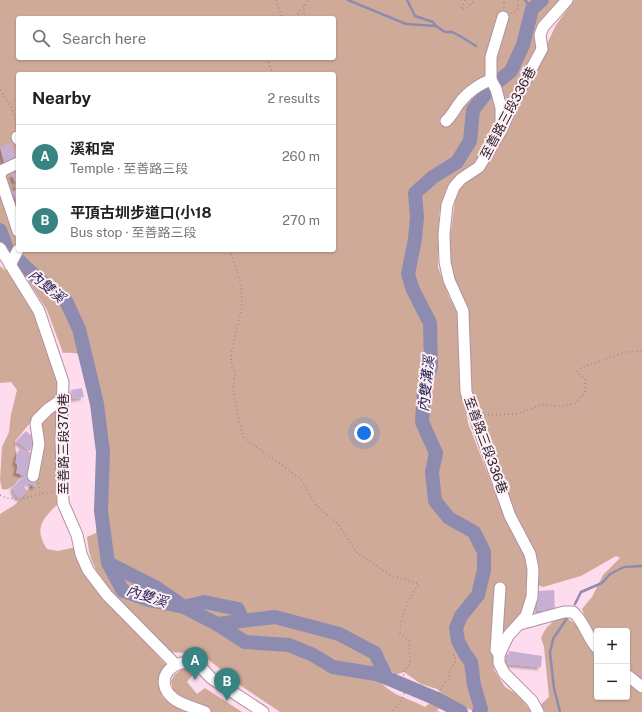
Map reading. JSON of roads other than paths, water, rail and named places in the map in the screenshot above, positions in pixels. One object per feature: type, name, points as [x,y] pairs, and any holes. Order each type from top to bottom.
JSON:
[{"type":"street","name":"至善路三段336巷","points":[[500,654],[508,636],[526,616],[532,597],[533,569],[530,554],[510,516],[466,392],[463,311],[449,280],[445,262],[444,234],[448,205],[454,187],[461,179],[479,167],[501,131],[514,102],[542,49],[540,35],[543,27],[567,0]]},
{"type":"street","points":[[501,131],[500,108],[494,84],[492,57],[503,17]]},
{"type":"street","points":[[446,121],[454,114],[460,101],[478,86],[494,84]]},
{"type":"street","points":[[16,164],[3,170],[0,176],[16,225]]},
{"type":"street","name":"至善路三段370巷","points":[[0,248],[39,311],[63,382],[64,398],[61,440],[63,503],[77,535],[81,554],[88,570],[107,595],[175,664]]},
{"type":"street","points":[[10,265],[17,252]]},
{"type":"street","points":[[34,476],[40,444],[36,424],[48,408],[64,398]]},
{"type":"street","points":[[500,588],[496,650],[500,654],[499,663],[504,672],[532,700],[538,712]]},
{"type":"street","points":[[519,624],[564,612],[573,612],[579,616],[589,640],[594,645]]},
{"type":"street","points":[[205,712],[175,700],[170,695],[165,680],[168,670],[175,664],[184,661],[197,663],[211,678],[263,712]]},
{"type":"street","points":[[630,677],[642,687]]},
{"type":"waterway","points":[[348,0],[406,24],[436,26],[445,32],[452,32],[476,46]]},
{"type":"waterway","points":[[407,0],[415,16],[433,22],[436,26]]},
{"type":"waterway","points":[[525,0],[532,9]]},
{"type":"waterway","name":"內雙溝溪","points":[[479,712],[481,709],[474,685],[471,662],[458,641],[456,628],[461,616],[478,595],[484,570],[484,552],[474,532],[449,518],[435,501],[432,472],[436,453],[422,422],[424,391],[431,366],[430,323],[413,290],[408,274],[415,239],[417,217],[415,193],[433,177],[457,162],[470,141],[473,110],[490,88],[511,71],[523,45],[532,9],[542,0]]},
{"type":"waterway","name":"內雙溪","points":[[0,230],[7,249],[38,279],[66,301],[79,329],[97,404],[103,452],[101,511],[108,563],[123,591],[149,600],[184,607],[217,624],[275,617],[339,634],[375,653],[387,678],[437,699],[461,712]]},
{"type":"waterway","points":[[108,563],[157,588],[184,607],[204,602],[238,609],[242,620]]},
{"type":"waterway","points":[[575,604],[581,592],[602,583],[610,574],[624,567],[642,566]]},
{"type":"waterway","points":[[560,712],[554,688],[550,653],[553,639],[567,618]]},
{"type":"waterway","points":[[217,624],[245,642],[289,645],[313,655],[333,667],[376,674],[387,678]]},
{"type":"place","name":"溪和宮","points":[[195,680]]},
{"type":"place","name":"平頂古圳步道口(小18","points":[[227,701]]}]
